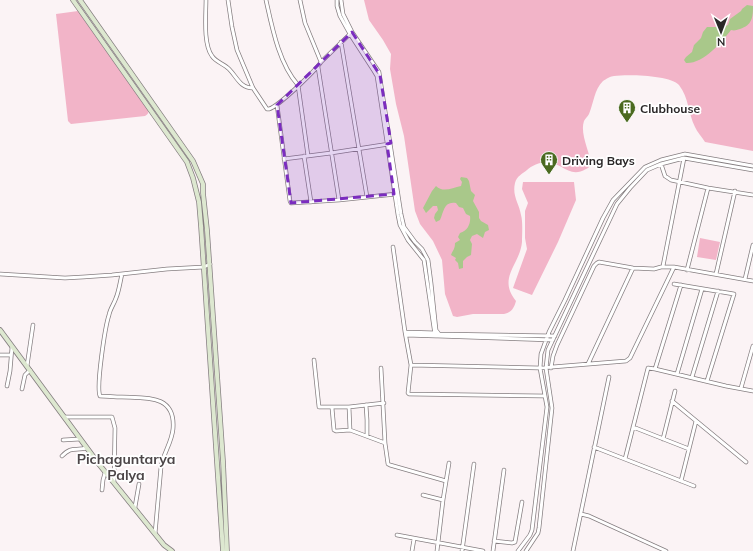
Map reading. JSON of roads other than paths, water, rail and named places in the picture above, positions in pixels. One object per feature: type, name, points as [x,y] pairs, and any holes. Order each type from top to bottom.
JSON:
[{"type":"street","points":[[73,0],[186,162],[193,178],[199,202],[223,551]]},
{"type":"street","points":[[80,0],[193,161],[203,184],[210,264],[223,461],[227,551]]},
{"type":"street","points":[[206,0],[206,29],[208,46],[212,56],[229,69],[238,81],[246,87],[253,88]]},
{"type":"street","points":[[228,0],[237,50],[253,88],[267,108],[271,109],[277,105],[318,67],[321,62],[351,33]]},
{"type":"street","points":[[266,0],[273,32],[281,54],[293,80],[298,85],[308,156]]},
{"type":"street","points":[[300,0],[305,23],[321,62]]},
{"type":"street","points":[[337,0],[340,16],[379,72],[396,194],[404,227],[422,249],[428,260],[437,334]]},
{"type":"street","points":[[341,0],[343,14],[351,33]]},
{"type":"street","points":[[341,42],[367,197]]},
{"type":"street","points":[[110,52],[114,49]]},
{"type":"street","points":[[318,67],[339,200]]},
{"type":"street","points":[[277,105],[290,201],[292,203],[396,194]]},
{"type":"street","points":[[284,159],[389,144]]},
{"type":"street","points":[[304,156],[311,202]]},
{"type":"street","points":[[663,266],[684,156]]},
{"type":"street","points":[[518,551],[532,530],[547,407],[540,368],[541,354],[545,340],[566,300],[603,218],[613,200],[645,167],[661,160],[684,156],[753,166]]},
{"type":"street","points":[[526,551],[538,533],[539,528],[552,408],[546,368],[548,350],[617,204],[647,170],[684,156],[753,170]]},
{"type":"street","points":[[661,164],[665,176],[671,180],[708,188],[753,195]]},
{"type":"street","points":[[687,270],[708,188]]},
{"type":"street","points":[[716,274],[735,191]]},
{"type":"street","points":[[745,279],[753,245]]},
{"type":"street","points":[[590,246],[597,248]]},
{"type":"street","points":[[393,247],[411,365],[408,393],[411,395],[546,396]]},
{"type":"street","points":[[551,368],[553,356],[557,346],[594,266],[599,262],[633,268],[654,269],[663,266],[674,267],[753,280]]},
{"type":"street","points":[[0,274],[65,278],[204,267],[210,264]]},
{"type":"street","points":[[411,365],[551,368],[626,361],[628,360],[674,267]]},
{"type":"street","points":[[588,364],[633,268]]},
{"type":"street","points":[[122,274],[119,292],[107,322],[99,378],[99,394],[100,396],[153,398],[165,405],[172,413],[172,436],[162,458],[155,534]]},
{"type":"street","points":[[674,284],[734,294],[707,381]]},
{"type":"street","points":[[655,369],[681,285]]},
{"type":"street","points":[[676,374],[702,289]]},
{"type":"street","points":[[692,377],[718,291]]},
{"type":"street","points":[[27,366],[33,325]]},
{"type":"street","points":[[0,330],[80,439],[135,507],[167,551]]},
{"type":"street","points":[[406,334],[555,336]]},
{"type":"street","points":[[437,334],[438,336],[553,340]]},
{"type":"street","points":[[7,386],[12,346]]},
{"type":"street","points":[[741,388],[753,346]]},
{"type":"street","points":[[0,355],[11,355]]},
{"type":"street","points":[[314,360],[318,406],[321,408],[349,407],[384,403]]},
{"type":"street","points":[[381,368],[385,443],[388,464],[446,481]]},
{"type":"street","points":[[625,459],[647,369],[655,369],[753,391]]},
{"type":"street","points":[[22,389],[25,375],[30,370]]},
{"type":"street","points":[[574,551],[608,377]]},
{"type":"street","points":[[663,438],[675,391]]},
{"type":"street","points":[[672,401],[746,462]]},
{"type":"street","points":[[366,405],[367,436]]},
{"type":"street","points":[[349,407],[350,430]]},
{"type":"street","points":[[332,408],[335,430],[350,430],[385,443]]},
{"type":"street","points":[[64,417],[112,417],[115,428],[114,481]]},
{"type":"street","points":[[681,481],[696,421]]},
{"type":"street","points":[[633,427],[689,449]]},
{"type":"street","points":[[63,440],[80,439]]},
{"type":"street","points":[[594,447],[694,486]]},
{"type":"street","points":[[62,456],[70,450],[87,448]]},
{"type":"street","points":[[437,551],[449,463]]},
{"type":"street","points":[[463,549],[474,464]]},
{"type":"street","points":[[493,551],[504,470]]},
{"type":"street","points":[[102,490],[106,472]]},
{"type":"street","points":[[135,507],[139,484]]},
{"type":"street","points":[[423,495],[443,500]]},
{"type":"street","points":[[494,541],[515,542],[522,502]]},
{"type":"street","points":[[581,514],[589,516],[666,551]]},
{"type":"street","points":[[397,535],[463,549],[482,551]]},
{"type":"street","points":[[412,551],[414,539]]},
{"type":"street","points":[[164,545],[172,551]]},
{"type":"place","name":"Clubhouse","points":[[627,123]]},
{"type":"place","name":"Driving Bays","points":[[549,175]]},
{"type":"district","name":"Pichaguntarya Palya","points":[[126,468]]}]
